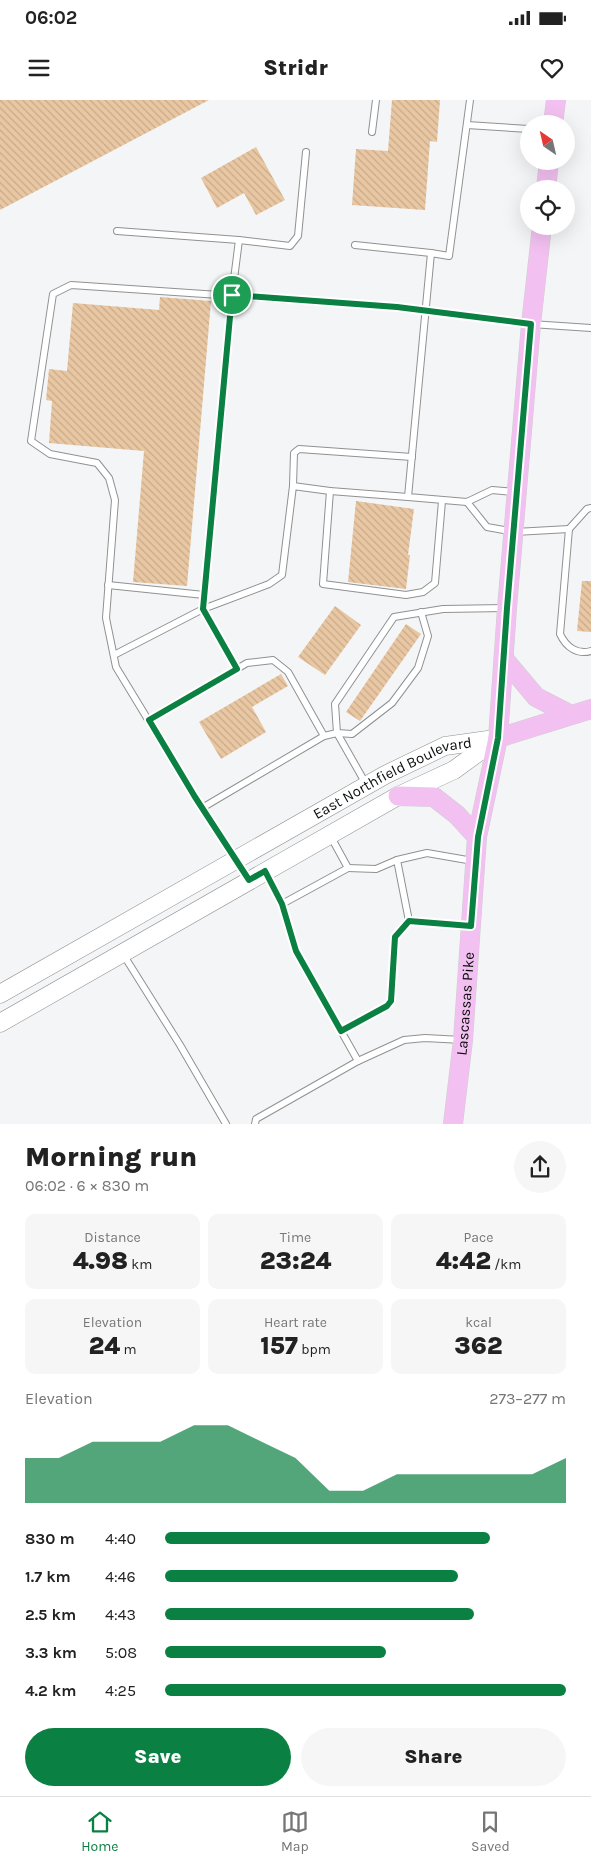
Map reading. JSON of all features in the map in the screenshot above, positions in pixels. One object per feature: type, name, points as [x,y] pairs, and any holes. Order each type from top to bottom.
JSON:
[{"type":"main road","points":[[554,115],[556,100]]},
{"type":"main road","name":"Lascassas Pike","points":[[453,1124],[462,1040],[478,837],[498,738],[531,324],[541,235]]},
{"type":"main road","points":[[504,660],[536,698],[571,715]]},
{"type":"main road","points":[[498,738],[591,709]]},
{"type":"main road","name":"East Northfield Boulevard","points":[[0,994],[367,785],[445,746],[498,738]]},
{"type":"main road","name":"East Northfield Boulevard","points":[[0,1024],[398,796],[454,770],[498,738]]},
{"type":"main road","points":[[398,796],[434,797],[457,815],[478,837]]},
{"type":"main road","points":[[18,984],[31,1005]]},
{"type":"lane","points":[[372,132],[376,100]]},
{"type":"lane","points":[[355,245],[449,256],[470,100]]},
{"type":"lane","points":[[467,124],[520,128]]},
{"type":"lane","points":[[116,231],[239,240],[290,246],[298,236],[306,152]]},
{"type":"lane","points":[[237,669],[203,609],[232,295],[239,240]]},
{"type":"lane","points":[[408,497],[431,253]]},
{"type":"lane","points":[[249,880],[202,808],[116,667],[106,618],[115,500],[109,478],[97,463],[50,454],[31,441],[53,294],[71,285],[232,295],[397,307],[531,324],[591,328]]},
{"type":"lane","points":[[114,654],[203,609],[270,584],[282,575],[293,486],[294,453],[299,449],[412,457]]},
{"type":"lane","points":[[293,486],[330,491],[467,502],[492,490],[518,492]]},
{"type":"lane","points":[[330,491],[323,584],[406,595],[423,592],[435,583],[442,501]]},
{"type":"lane","points":[[467,502],[487,528],[515,532],[570,529]]},
{"type":"lane","points":[[591,508],[587,509],[570,529],[560,634],[565,643],[576,652],[591,652]]},
{"type":"lane","points":[[108,585],[204,595]]},
{"type":"lane","points":[[367,785],[337,734],[335,704],[394,617],[443,609],[507,608]]},
{"type":"lane","points":[[202,808],[324,736],[352,734],[392,703],[418,668],[428,636],[421,612]]},
{"type":"lane","points":[[149,720],[247,663],[273,660],[288,672],[324,736]]},
{"type":"lane","points":[[330,835],[348,868]]},
{"type":"lane","points":[[282,904],[348,868],[376,869],[397,860],[427,853],[476,861]]},
{"type":"lane","points":[[397,860],[409,921]]},
{"type":"lane","points":[[265,871],[282,904],[296,951],[358,1061]]},
{"type":"lane","points":[[409,921],[471,926]]},
{"type":"lane","points":[[341,1031],[387,1006],[391,1001],[395,937],[409,921]]},
{"type":"lane","points":[[122,953],[180,1044],[226,1124]]},
{"type":"lane","points":[[255,1124],[256,1119],[358,1061],[404,1040],[425,1038],[462,1040]]},
{"type":"building","points":[[0,100],[209,100],[0,210]]},
{"type":"building","points":[[392,100],[440,100],[437,142],[430,141],[425,210],[352,205],[356,149],[388,151]]},
{"type":"building","points":[[256,147],[285,200],[256,215],[244,193],[217,208],[201,178]]},
{"type":"building","points":[[160,297],[211,301],[187,586],[133,582],[144,451],[49,443],[52,401],[46,400],[49,369],[67,371],[73,303],[159,310]]},
{"type":"building","points":[[356,501],[414,509],[406,589],[348,582]]},
{"type":"building","points":[[582,581],[591,581],[591,632],[577,631]]},
{"type":"building","points":[[335,606],[361,625],[325,675],[298,657]]},
{"type":"building","points":[[406,624],[421,634],[360,721],[346,712]]},
{"type":"building","points":[[281,674],[288,686],[252,707],[266,732],[221,759],[199,722]]},
{"type":"route","points":[[232,295],[397,307],[531,324],[498,738],[478,837],[471,926],[409,921],[395,937],[391,1001],[387,1006],[341,1031],[307,974],[296,951],[282,904],[265,871],[249,880],[195,797],[149,720],[237,669],[203,609],[232,295]]}]
